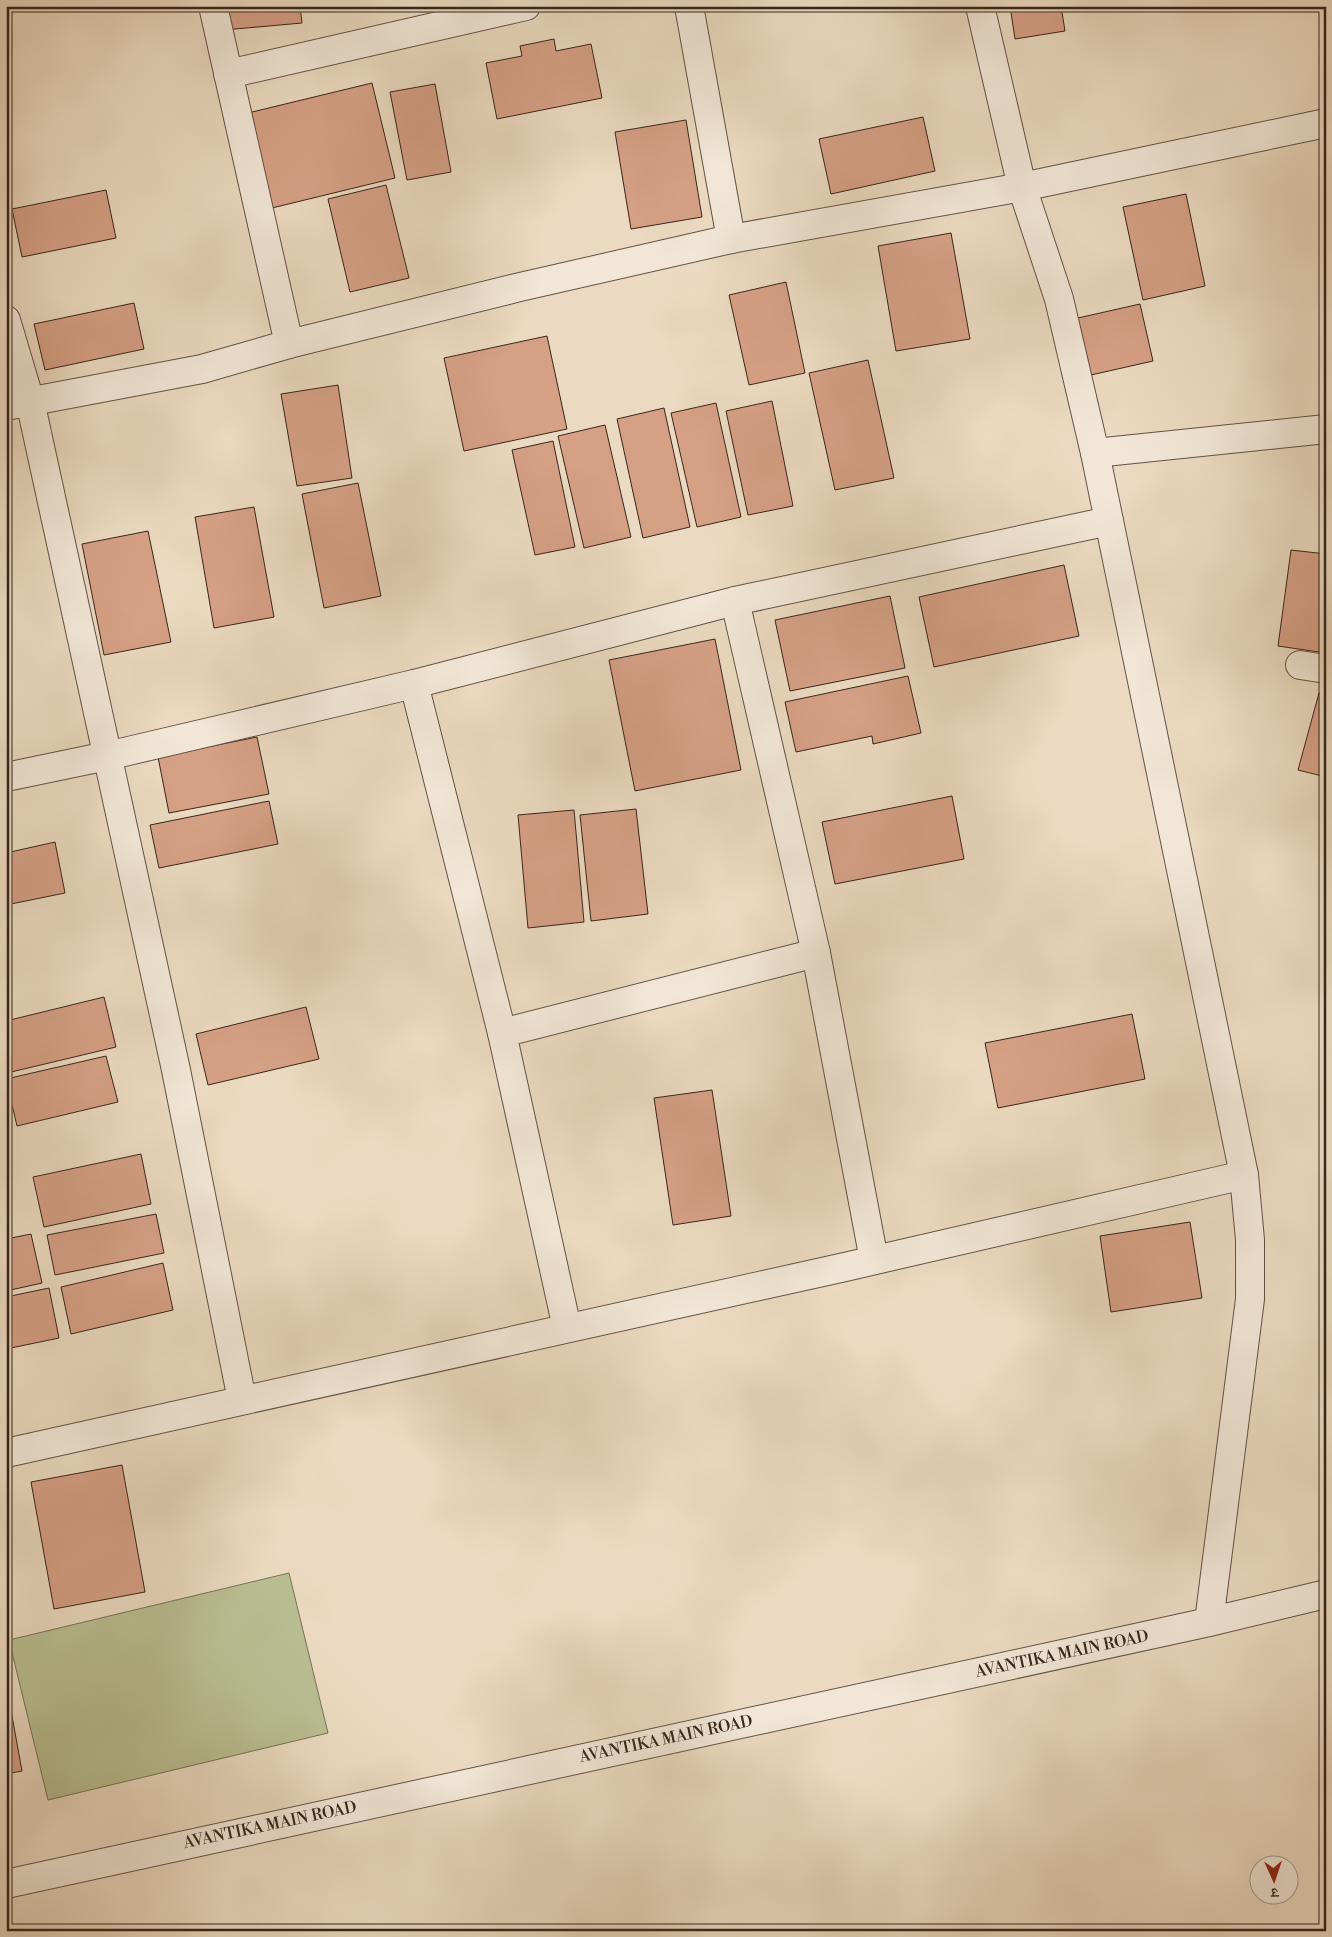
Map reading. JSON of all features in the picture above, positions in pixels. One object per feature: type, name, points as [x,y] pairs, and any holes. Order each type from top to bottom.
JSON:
[{"type":"street","points":[[213,6],[289,344]]},
{"type":"street","points":[[228,74],[526,6]]},
{"type":"street","points":[[689,6],[732,239]]},
{"type":"street","points":[[980,6],[1022,187],[1060,299],[1095,454],[1244,1175],[1250,1240],[1250,1299],[1209,1622]]},
{"type":"street","points":[[18,404],[202,369],[289,344],[520,287],[732,239],[1022,187],[1326,123]]},
{"type":"street","points":[[6,320],[18,404],[107,756],[176,1070],[242,1400]]},
{"type":"street","points":[[1095,454],[1326,430]]},
{"type":"street","points":[[6,778],[414,684],[735,602],[1109,521]]},
{"type":"street","points":[[735,602],[816,953],[874,1260]]},
{"type":"street","points":[[414,684],[502,1033],[567,1328]]},
{"type":"street","points":[[502,1033],[816,953]]},
{"type":"street","points":[[6,1453],[874,1260],[1244,1175]]},
{"type":"street","name":"AVANTIKA MAIN ROAD","points":[[6,1884],[1326,1595]]},
{"type":"green space","points":[[289,1573],[328,1733],[48,1800],[9,1640]]},
{"type":"building","points":[[222,6],[300,6],[302,23],[224,30]]},
{"type":"building","points":[[1010,6],[1061,6],[1065,31],[1015,39]]},
{"type":"building","points":[[554,39],[556,51],[591,44],[602,98],[497,119],[486,63],[522,56],[520,46]]},
{"type":"building","points":[[372,83],[395,178],[272,208],[248,113]]},
{"type":"building","points":[[435,84],[451,172],[407,180],[390,92]]},
{"type":"building","points":[[923,117],[935,171],[831,194],[819,139]]},
{"type":"building","points":[[686,120],[702,217],[631,229],[615,132]]},
{"type":"building","points":[[386,185],[409,278],[350,292],[328,199]]},
{"type":"building","points":[[106,190],[116,238],[22,257],[12,209]]},
{"type":"building","points":[[1186,194],[1205,286],[1143,300],[1123,207]]},
{"type":"building","points":[[951,233],[970,339],[896,351],[878,246]]},
{"type":"building","points":[[786,282],[805,373],[749,385],[729,295]]},
{"type":"building","points":[[134,303],[144,349],[45,370],[34,324]]},
{"type":"building","points":[[1140,304],[1153,361],[1091,375],[1078,318]]},
{"type":"building","points":[[547,336],[567,429],[464,451],[444,358]]},
{"type":"building","points":[[868,360],[894,478],[835,490],[809,373]]},
{"type":"building","points":[[338,385],[352,478],[297,486],[281,394]]},
{"type":"building","points":[[772,401],[793,506],[748,515],[726,411]]},
{"type":"building","points":[[716,403],[741,517],[697,527],[671,413]]},
{"type":"building","points":[[664,408],[690,527],[643,538],[617,419]]},
{"type":"building","points":[[605,425],[631,537],[584,548],[558,436]]},
{"type":"building","points":[[553,441],[575,547],[535,555],[512,450]]},
{"type":"building","points":[[358,483],[381,596],[324,608],[302,494]]},
{"type":"building","points":[[254,507],[274,617],[214,628],[195,517]]},
{"type":"building","points":[[148,531],[171,642],[104,655],[82,544]]},
{"type":"building","points":[[1291,550],[1326,554],[1326,653],[1278,646]]},
{"type":"building","points":[[1064,565],[1079,636],[934,667],[919,597]]},
{"type":"building","points":[[890,596],[905,668],[790,691],[775,620]]},
{"type":"building","points":[[715,639],[741,770],[635,791],[609,660]]},
{"type":"building","points":[[908,676],[921,733],[873,744],[872,736],[796,752],[785,702]]},
{"type":"building","points":[[1319,693],[1326,695],[1326,777],[1298,770]]},
{"type":"building","points":[[257,737],[269,794],[169,813],[158,757]]},
{"type":"building","points":[[952,796],[964,859],[835,884],[822,822]]},
{"type":"building","points":[[269,801],[278,844],[159,868],[150,825]]},
{"type":"building","points":[[636,809],[648,914],[591,921],[580,815]]},
{"type":"building","points":[[574,810],[584,922],[528,928],[518,815]]},
{"type":"building","points":[[55,842],[65,893],[6,905],[6,853]]},
{"type":"building","points":[[104,997],[116,1047],[7,1073],[6,1021]]},
{"type":"building","points":[[306,1007],[319,1059],[208,1085],[196,1034]]},
{"type":"building","points":[[1132,1014],[1145,1079],[998,1108],[985,1043]]},
{"type":"building","points":[[106,1056],[118,1102],[17,1126],[6,1079]]},
{"type":"building","points":[[712,1090],[731,1216],[673,1225],[654,1098]]},
{"type":"building","points":[[141,1154],[151,1204],[44,1227],[33,1177]]},
{"type":"building","points":[[6,1155],[12,1180],[6,1181]]},
{"type":"building","points":[[156,1214],[164,1253],[55,1275],[47,1235]]},
{"type":"building","points":[[1190,1222],[1202,1298],[1111,1312],[1100,1236]]},
{"type":"building","points":[[31,1234],[42,1283],[6,1291],[6,1239]]},
{"type":"building","points":[[163,1263],[173,1310],[71,1334],[61,1287]]},
{"type":"building","points":[[49,1288],[59,1338],[6,1349],[6,1297]]},
{"type":"building","points":[[122,1465],[145,1592],[54,1609],[31,1482]]},
{"type":"building","points":[[6,1683],[22,1771],[6,1774]]}]
